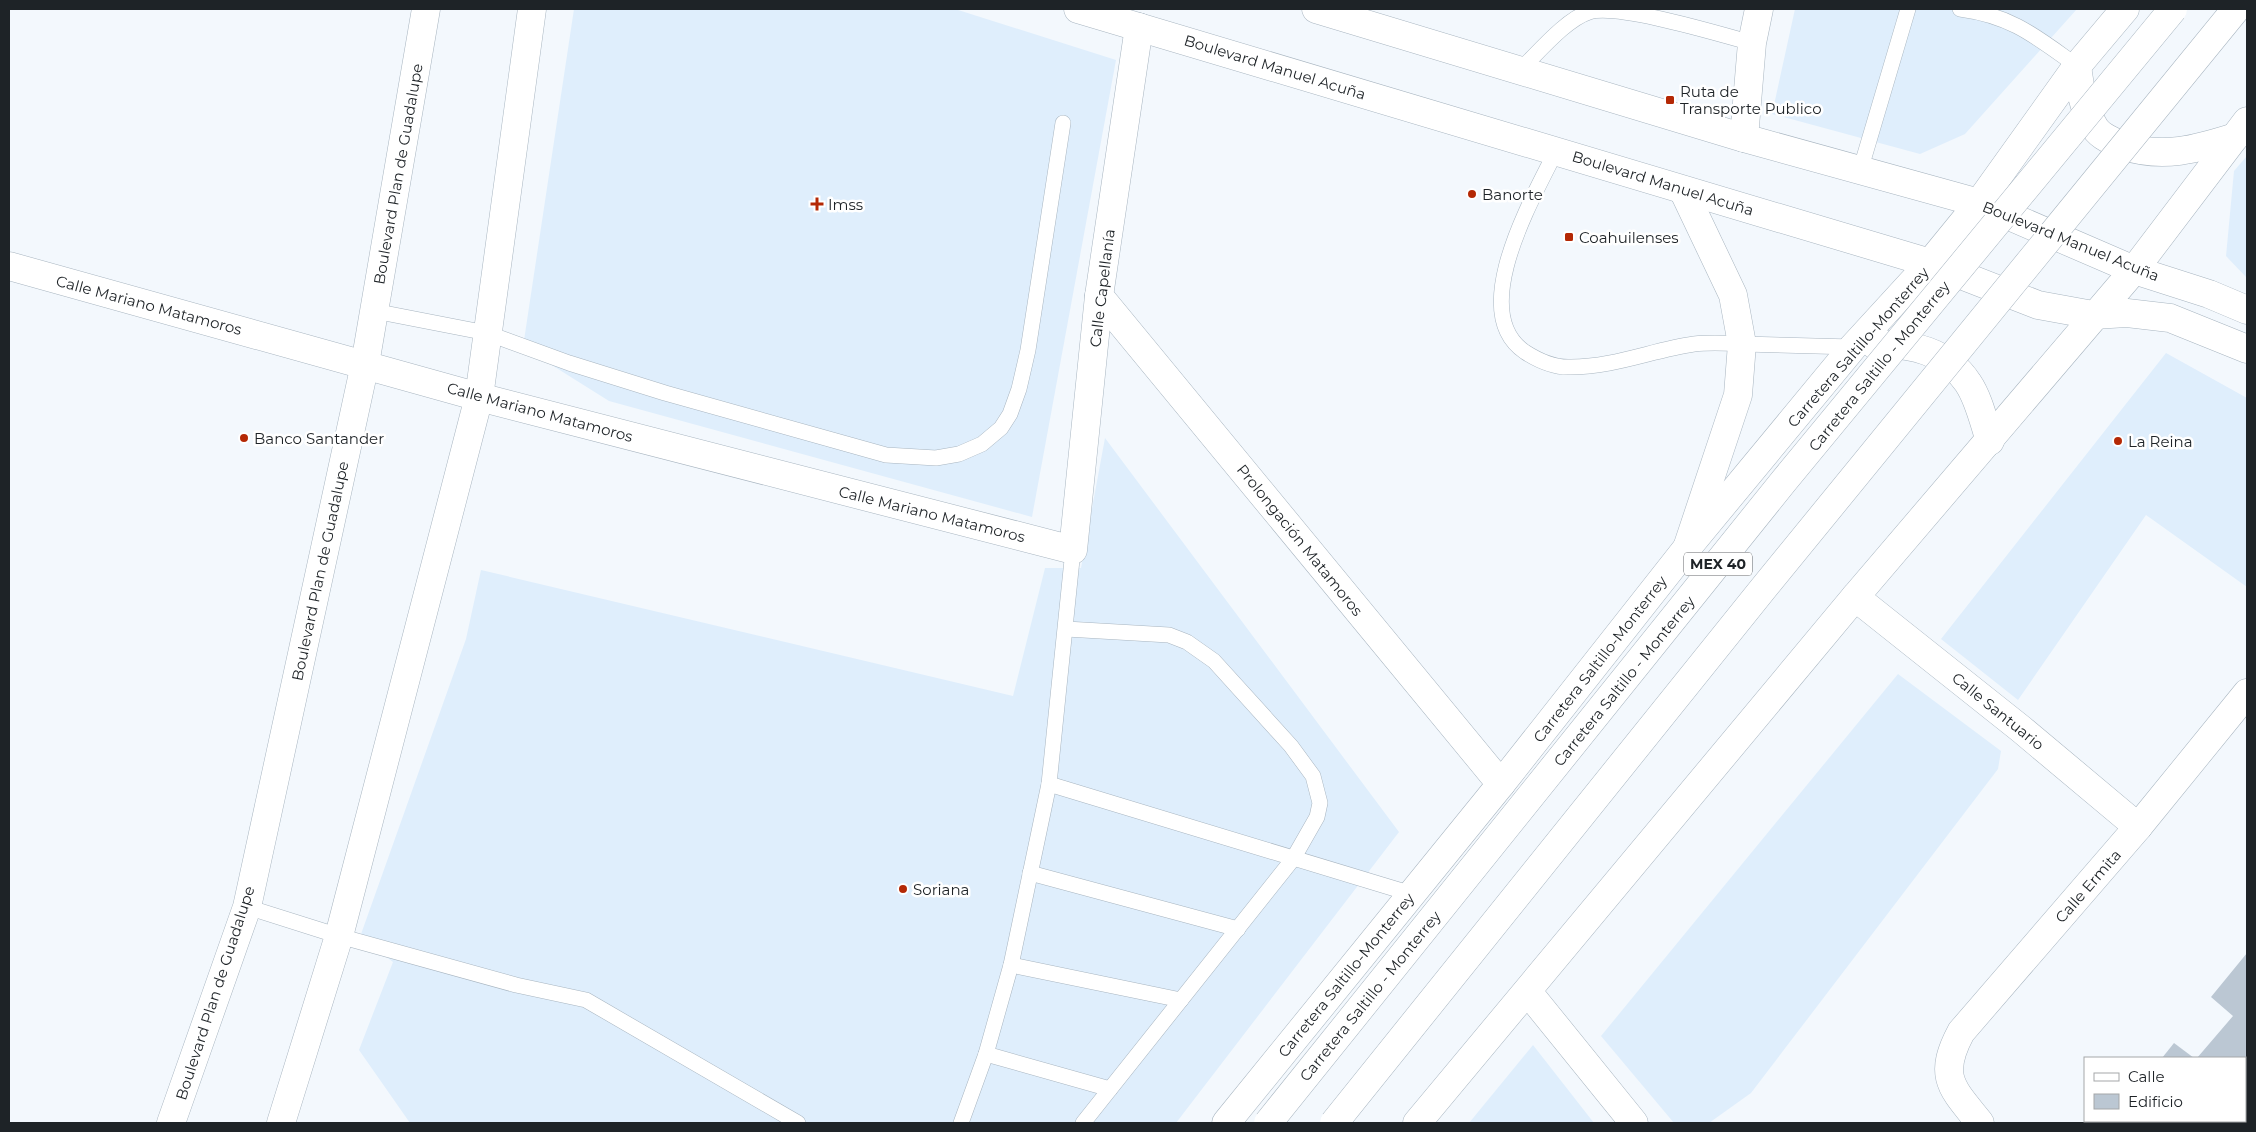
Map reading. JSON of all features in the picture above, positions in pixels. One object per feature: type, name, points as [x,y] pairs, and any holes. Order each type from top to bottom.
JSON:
[{"type":"main road","name":"Boulevard Plan de Guadalupe","points":[[171,1123],[247,907],[365,364],[426,9]]},
{"type":"main road","points":[[281,1123],[339,936],[479,397],[532,9]]},
{"type":"main road","name":"Boulevard Manuel Acuña","points":[[1078,9],[1930,262],[2038,305],[2093,315],[2127,314],[2170,318],[2247,349]]},
{"type":"main road","name":"Boulevard Manuel Acuña","points":[[1316,9],[1744,138],[1979,203],[2134,270],[2208,294],[2247,310]]},
{"type":"main road","points":[[1744,138],[1752,43],[1760,9]]},
{"type":"main road","name":"Carretera Saltillo-Monterrey","points":[[1226,1123],[1501,784],[1688,548],[1853,348],[1930,262],[1979,203],[2077,66],[2125,9]]},
{"type":"main road","name":"Carretera Saltillo - Monterrey","points":[[1268,1123],[1783,482],[2174,9]]},
{"type":"main road","name":"MEX 40","points":[[1334,1123],[1762,590],[2236,9]]},
{"type":"main road","name":"Calle Capellanía","points":[[1073,550],[1099,296],[1139,27]]},
{"type":"main road","points":[[2077,66],[2082,101],[2096,130],[2113,142],[2138,151],[2163,154],[2190,151],[2241,129]]},
{"type":"main road","points":[[1418,1123],[1856,596],[1990,441],[2093,315],[2134,270],[2241,129]]},
{"type":"main road","points":[[1683,190],[1733,295],[1742,344],[1738,395],[1688,548]]},
{"type":"main road","name":"Calle Mariano Matamoros","points":[[9,266],[479,397],[1073,550]]},
{"type":"main road","name":"Prolongación Matamoros","points":[[1099,296],[1501,784]]},
{"type":"main road","points":[[1853,348],[1885,344],[1916,347],[1936,354],[1958,369],[1969,384],[1990,441]]},
{"type":"main road","name":"Calle Santuario","points":[[1856,596],[2021,729],[2138,828]]},
{"type":"main road","name":"Calle Ermita","points":[[1980,1123],[1951,1086],[1950,1054],[1961,1032],[2138,828],[2247,693]]},
{"type":"main road","points":[[1528,992],[1634,1123]]},
{"type":"lane","points":[[1860,170],[1908,9]]},
{"type":"lane","points":[[1960,9],[2002,18],[2026,29],[2077,66]]},
{"type":"lane","points":[[1520,71],[1571,22],[1589,12],[1610,10],[1637,14],[1752,43]]},
{"type":"lane","points":[[374,311],[488,333],[569,363],[665,393],[886,455],[936,458],[958,454],[982,444],[1001,428],[1010,414],[1019,389],[1028,350],[1063,123]]},
{"type":"lane","points":[[1556,151],[1520,227],[1504,275],[1501,295],[1502,314],[1507,332],[1516,345],[1539,361],[1571,367],[1693,344],[1853,348]]},
{"type":"lane","points":[[961,1123],[986,1054],[1011,965],[1050,784],[1073,550]]},
{"type":"lane","points":[[1066,629],[1168,635],[1187,642],[1214,661],[1291,746],[1313,776],[1320,803],[1317,818],[1294,858],[1083,1123]]},
{"type":"lane","points":[[1050,784],[1412,894]]},
{"type":"lane","points":[[1030,873],[1238,929]]},
{"type":"lane","points":[[247,907],[339,936],[516,985],[586,1000],[798,1123]]},
{"type":"lane","points":[[1011,965],[1181,1000]]},
{"type":"lane","points":[[986,1054],[1110,1089]]},
{"type":"shaded area","name":"Imss","points":[[574,9],[955,9],[1116,60],[1032,517],[609,401],[523,347]]},
{"type":"shaded area","points":[[1795,9],[2077,9],[1965,134],[1920,154],[1772,114]]},
{"type":"shaded area","points":[[2247,156],[2247,278],[2226,256],[2234,171]]},
{"type":"shaded area","points":[[2166,353],[2247,398],[2247,587],[2146,515],[2018,700],[1941,639]]},
{"type":"shaded area","points":[[1105,438],[1399,832],[1176,1123],[410,1123],[359,1050],[393,962],[360,937],[466,639],[481,570],[1013,696],[1045,568],[1081,568]]},
{"type":"shaded area","points":[[1898,674],[2001,751],[1998,769],[1751,1093],[1709,1123],[1674,1123],[1601,1036]]},
{"type":"shaded area","points":[[1533,1045],[1594,1123],[1469,1123]]},
{"type":"building","points":[[2247,953],[2247,1101],[2246,1057],[2198,1057],[2233,1016],[2211,997]]},
{"type":"building","points":[[2174,1043],[2193,1057],[2163,1057]]},
{"type":"building","points":[[2171,1122],[2223,1122],[2221,1123]]},
{"type":"place","name":"Ruta de Transporte Publico","points":[[1670,100]]},
{"type":"place","name":"Banorte","points":[[1472,194]]},
{"type":"place","name":"Imss","points":[[817,204]]},
{"type":"place","name":"Coahuilenses","points":[[1569,237]]},
{"type":"place","name":"Banco Santander","points":[[244,438]]},
{"type":"place","name":"La Reina","points":[[2118,441]]},
{"type":"place","name":"Soriana","points":[[903,889]]}]
